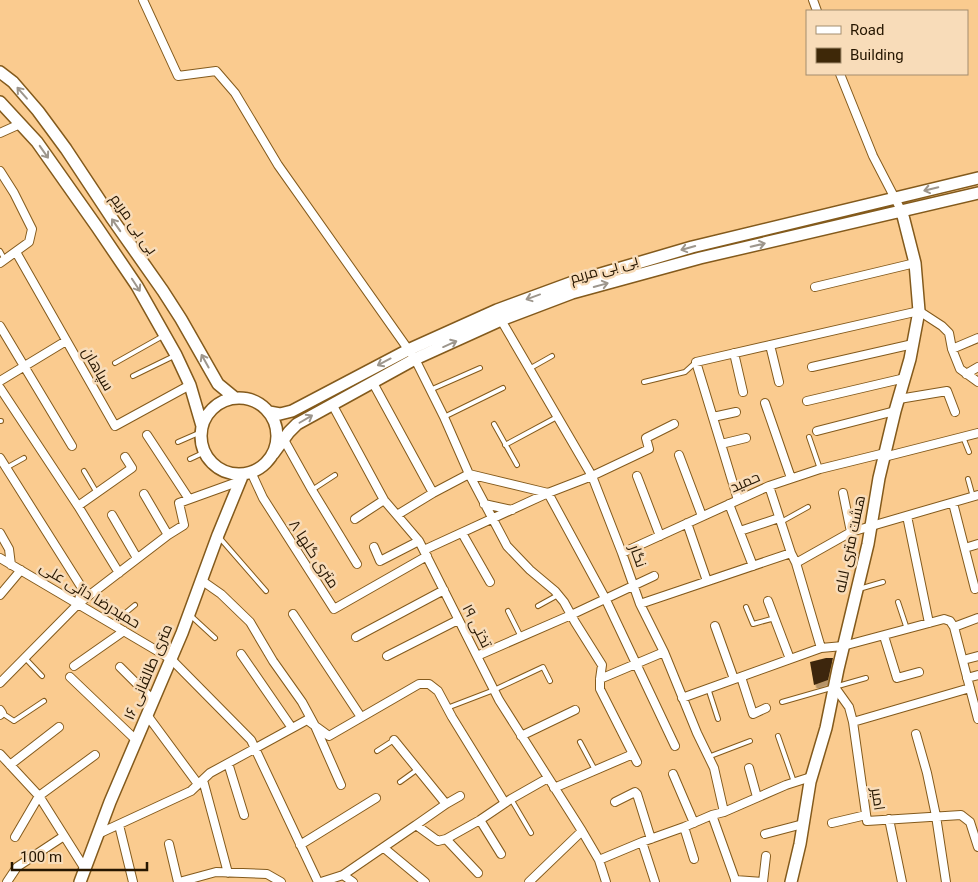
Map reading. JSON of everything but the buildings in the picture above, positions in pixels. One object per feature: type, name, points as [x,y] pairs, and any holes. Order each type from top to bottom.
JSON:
[{"type":"street","points":[[143,0],[178,76],[216,71],[235,93],[278,165],[411,355],[444,417],[484,504],[507,546],[564,602],[602,665],[600,689],[637,762]]},
{"type":"street","name":"بی بی مریم","points":[[0,72],[13,82],[38,111],[172,305],[218,384],[235,398]]},
{"type":"street","points":[[840,75],[873,156],[902,212]]},
{"type":"street","points":[[0,102],[37,142],[137,286],[165,334],[190,385],[202,429],[202,442],[211,462],[220,469],[244,475]]},
{"type":"street","points":[[0,133],[20,124]]},
{"type":"street","points":[[0,171],[14,193],[32,229],[29,242],[2,261]]},
{"type":"street","name":"بی بی مریم","points":[[268,412],[280,414],[292,411],[411,355],[497,310],[573,282],[692,247],[978,178]]},
{"type":"street","name":"بی بی مریم","points":[[272,454],[283,438],[297,424],[373,383],[411,355],[572,293],[700,258],[978,194]]},
{"type":"street","name":"هشت متری لاله","points":[[791,882],[800,844],[811,777],[826,728],[871,525],[879,478],[905,378],[919,311],[915,263],[902,212]]},
{"type":"street","name":"سپاهان","points":[[16,252],[115,426],[190,385]]},
{"type":"street","points":[[814,287],[915,263]]},
{"type":"street","points":[[738,500],[696,362],[919,311],[942,326],[949,333],[952,349],[960,369],[978,382]]},
{"type":"street","name":"نگار","points":[[501,320],[592,476],[640,604],[664,652],[697,733],[714,768],[724,812]]},
{"type":"street","points":[[0,326],[72,446]]},
{"type":"street","points":[[952,349],[978,338]]},
{"type":"street","points":[[0,381],[66,341]]},
{"type":"street","points":[[812,367],[913,344]]},
{"type":"street","points":[[770,345],[779,382]]},
{"type":"street","points":[[734,353],[743,392]]},
{"type":"street","points":[[966,374],[978,367]]},
{"type":"street","points":[[807,401],[905,378]]},
{"type":"street","points":[[373,383],[433,493]]},
{"type":"street","points":[[0,388],[119,572]]},
{"type":"street","points":[[899,400],[948,391],[954,412]]},
{"type":"street","points":[[0,683],[78,604],[168,535],[184,525],[179,503],[264,465],[272,454],[276,443],[277,432],[268,412],[260,404],[248,399],[235,398],[217,404],[209,413],[202,429]]},
{"type":"street","points":[[765,403],[791,478]]},
{"type":"street","name":"تختی ۱۹","points":[[332,404],[384,500],[419,541],[499,700],[582,831],[599,860],[606,882]]},
{"type":"street","points":[[817,431],[895,411]]},
{"type":"street","points":[[713,417],[736,412]]},
{"type":"street","points":[[425,553],[462,532],[548,493],[592,476],[649,449],[646,438],[674,424]]},
{"type":"street","name":"حمید","points":[[622,553],[769,486],[791,478],[820,469],[978,433]]},
{"type":"street","points":[[147,435],[189,499]]},
{"type":"street","points":[[283,438],[357,564]]},
{"type":"street","points":[[721,444],[746,438]]},
{"type":"street","points":[[679,456],[702,516]]},
{"type":"street","points":[[78,506],[132,468],[125,457]]},
{"type":"street","points":[[0,458],[82,588],[78,604]]},
{"type":"street","points":[[397,515],[469,474],[548,493],[605,598],[674,746]]},
{"type":"street","name":"۱۶ متری طالقانی","points":[[80,882],[110,802],[171,659],[218,535],[244,475]]},
{"type":"street","name":"۸ متری گلها","points":[[244,475],[263,498],[334,609],[425,553]]},
{"type":"street","points":[[637,476],[660,536]]},
{"type":"street","points":[[769,486],[796,563],[821,648]]},
{"type":"street","points":[[843,493],[851,532]]},
{"type":"street","points":[[144,494],[168,535]]},
{"type":"street","points":[[796,563],[851,532],[975,496]]},
{"type":"street","points":[[354,519],[384,500]]},
{"type":"street","points":[[952,503],[975,589]]},
{"type":"street","points":[[484,504],[512,510]]},
{"type":"street","points":[[729,504],[753,566]]},
{"type":"street","points":[[112,514],[138,558]]},
{"type":"street","points":[[906,516],[929,623]]},
{"type":"street","points":[[740,531],[780,520]]},
{"type":"street","points":[[687,524],[707,581]]},
{"type":"street","points":[[462,532],[490,582]]},
{"type":"street","points":[[0,534],[9,549],[11,565]]},
{"type":"street","points":[[374,546],[380,561],[419,541]]},
{"type":"street","points":[[965,548],[978,544]]},
{"type":"street","points":[[640,604],[791,553]]},
{"type":"street","name":"حمیدرضا دائی علی","points":[[0,558],[171,659],[252,740],[255,748]]},
{"type":"street","points":[[0,595],[21,570]]},
{"type":"street","points":[[477,656],[654,576]]},
{"type":"street","points":[[201,580],[221,594],[250,622],[273,661],[302,702],[315,726],[341,786]]},
{"type":"street","points":[[356,637],[444,590]]},
{"type":"street","points":[[768,601],[790,659]]},
{"type":"street","points":[[293,614],[361,717]]},
{"type":"street","points":[[954,627],[978,618]]},
{"type":"street","points":[[682,698],[821,648],[843,646],[944,619],[954,627],[978,718]]},
{"type":"street","points":[[387,656],[458,620]]},
{"type":"street","points":[[715,626],[753,714],[766,708]]},
{"type":"street","points":[[74,666],[124,631]]},
{"type":"street","points":[[884,636],[897,678],[919,672]]},
{"type":"street","points":[[600,679],[664,652]]},
{"type":"street","points":[[241,654],[292,728]]},
{"type":"street","points":[[963,660],[978,656]]},
{"type":"street","points":[[120,667],[153,700]]},
{"type":"street","points":[[968,678],[978,675]]},
{"type":"street","points":[[70,677],[136,740]]},
{"type":"street","points":[[98,834],[191,791],[210,773],[307,720],[328,736],[419,684],[429,684],[438,691],[447,708],[508,801]]},
{"type":"street","name":"امیر","points":[[834,686],[849,708],[853,722],[867,821],[961,815],[970,822],[978,847]]},
{"type":"street","points":[[853,722],[970,688]]},
{"type":"street","points":[[521,736],[575,710]]},
{"type":"street","points":[[147,715],[200,782],[232,873],[232,882]]},
{"type":"street","points":[[10,765],[59,727]]},
{"type":"street","points":[[916,734],[936,816],[946,882]]},
{"type":"street","points":[[394,740],[446,804]]},
{"type":"street","points":[[255,748],[319,882],[343,875],[460,796]]},
{"type":"street","points":[[0,754],[39,796],[85,869]]},
{"type":"street","points":[[554,788],[633,754]]},
{"type":"street","points":[[15,836],[39,796],[95,755]]},
{"type":"street","points":[[228,763],[244,814]]},
{"type":"street","points":[[749,768],[757,797]]},
{"type":"street","points":[[673,774],[694,823]]},
{"type":"street","points":[[599,860],[712,815],[724,812],[794,782],[811,777]]},
{"type":"street","points":[[416,825],[438,841],[446,839],[548,778]]},
{"type":"street","points":[[615,802],[635,792],[637,794],[651,839]]},
{"type":"street","points":[[300,844],[376,798]]},
{"type":"street","points":[[712,815],[735,881],[763,882],[766,856]]},
{"type":"street","points":[[832,823],[866,815]]},
{"type":"street","points":[[889,819],[902,882]]},
{"type":"street","points":[[480,820],[502,854]]},
{"type":"street","points":[[765,834],[803,824]]},
{"type":"street","points":[[119,825],[133,882]]},
{"type":"street","points":[[684,827],[694,860]]},
{"type":"street","points":[[529,882],[582,831]]},
{"type":"street","points":[[7,882],[17,868],[64,836]]},
{"type":"street","points":[[446,839],[478,873]]},
{"type":"street","points":[[642,842],[655,882]]},
{"type":"street","points":[[169,844],[179,882],[195,880],[216,872],[267,874],[277,881]]},
{"type":"street","points":[[384,848],[425,882]]},
{"type":"street","points":[[343,875],[353,882]]},
{"type":"lane","points":[[0,251],[2,261]]},
{"type":"lane","points":[[115,362],[165,334]]},
{"type":"lane","points":[[133,376],[176,355]]},
{"type":"lane","points":[[529,370],[552,356]]},
{"type":"lane","points":[[644,382],[685,372],[696,362]]},
{"type":"lane","points":[[430,390],[480,368]]},
{"type":"lane","points":[[444,417],[503,388]]},
{"type":"lane","points":[[505,445],[557,417]]},
{"type":"lane","points":[[494,424],[517,465]]},
{"type":"lane","points":[[178,442],[202,429]]},
{"type":"lane","points":[[809,437],[820,469]]},
{"type":"lane","points":[[963,437],[969,452]]},
{"type":"lane","points":[[190,459],[205,452]]},
{"type":"lane","points":[[6,468],[24,458]]},
{"type":"lane","points":[[84,470],[97,493]]},
{"type":"lane","points":[[312,490],[335,475]]},
{"type":"lane","points":[[968,479],[975,496]]},
{"type":"lane","points":[[780,520],[808,506]]},
{"type":"lane","points":[[218,535],[266,591]]},
{"type":"lane","points":[[857,589],[883,582]]},
{"type":"lane","points":[[538,606],[558,595]]},
{"type":"lane","points":[[898,602],[906,629]]},
{"type":"lane","points":[[112,624],[135,605]]},
{"type":"lane","points":[[746,607],[753,624],[775,618]]},
{"type":"lane","points":[[508,611],[521,637]]},
{"type":"lane","points":[[189,614],[215,638]]},
{"type":"lane","points":[[25,658],[42,676]]},
{"type":"lane","points":[[447,708],[494,690],[543,667],[550,682]]},
{"type":"lane","points":[[782,702],[866,678]]},
{"type":"lane","points":[[708,688],[718,719]]},
{"type":"lane","points":[[1,713],[14,722],[44,701]]},
{"type":"lane","points":[[778,736],[794,782]]},
{"type":"lane","points":[[377,751],[394,740]]},
{"type":"lane","points":[[708,757],[750,741]]},
{"type":"lane","points":[[580,742],[595,770]]},
{"type":"lane","points":[[400,782],[418,769]]},
{"type":"lane","points":[[508,801],[531,833]]}]
